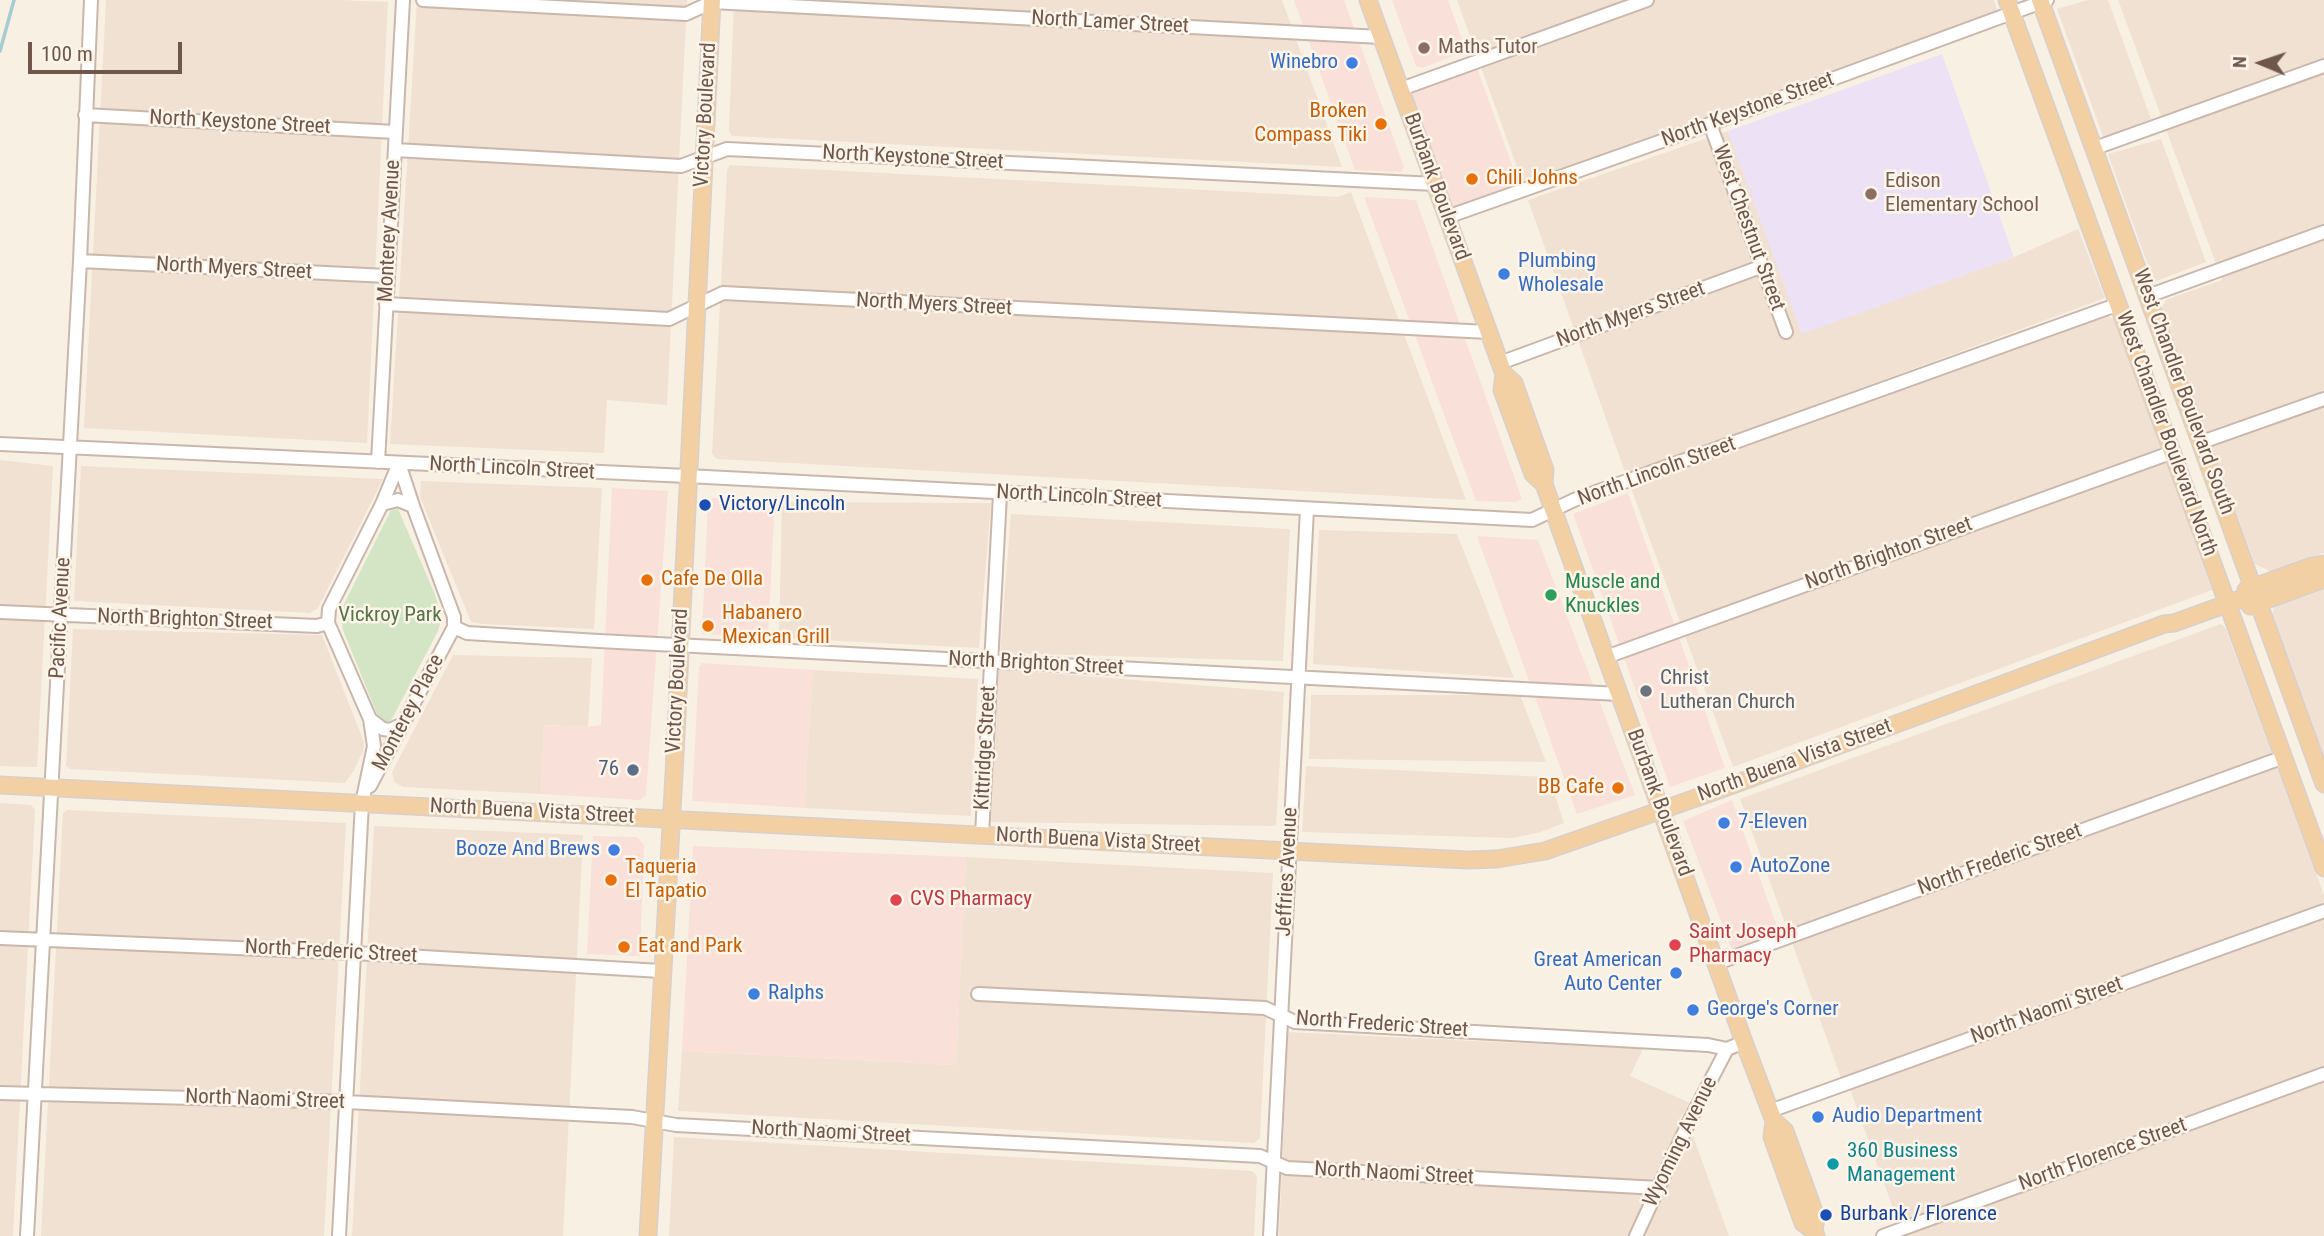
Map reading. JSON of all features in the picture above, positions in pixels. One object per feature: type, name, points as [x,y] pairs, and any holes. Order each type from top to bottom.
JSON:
[{"type":"main road","name":"Burbank Boulevard","points":[[1368,0],[1502,369],[1502,390],[1533,474],[1544,484],[1772,1116],[1772,1137],[1803,1223],[1815,1234]]},
{"type":"main road","name":"Victory Boulevard","points":[[648,1236],[712,1]]},
{"type":"main road","name":"West Chandler Boulevard South","points":[[2043,1],[2257,596],[2317,745],[2324,784]]},
{"type":"main road","name":"West Chandler Boulevard North","points":[[2010,6],[2324,868]]},
{"type":"main road","name":"North Buena Vista Street","points":[[2257,596],[2312,566],[2324,564]]},
{"type":"main road","points":[[2257,596],[2324,570]]},
{"type":"main road","name":"North Buena Vista Street","points":[[0,785],[1468,860],[1515,857],[1545,851],[1730,786],[2161,625],[2168,618],[2324,579]]},
{"type":"street","name":"Pacific Avenue","points":[[27,1236],[71,447],[91,0]]},
{"type":"street","name":"Monterey Avenue","points":[[378,462],[403,0]]},
{"type":"street","name":"North Lamer Street","points":[[423,0],[687,14],[712,1],[1381,37]]},
{"type":"street","points":[[1401,89],[1647,0]]},
{"type":"street","name":"North Keystone Street","points":[[1447,217],[1710,124],[2010,6],[2043,1]]},
{"type":"street","points":[[2095,148],[2324,66]]},
{"type":"street","name":"North Keystone Street","points":[[85,115],[396,132]]},
{"type":"street","name":"West Chestnut Street","points":[[1710,124],[1786,332]]},
{"type":"street","name":"North Keystone Street","points":[[395,150],[681,166],[727,149],[1435,184]]},
{"type":"street","points":[[2148,296],[2324,232]]},
{"type":"street","name":"North Myers Street","points":[[80,261],[387,276]]},
{"type":"street","name":"North Myers Street","points":[[1502,369],[1763,266]]},
{"type":"street","name":"North Myers Street","points":[[386,304],[669,319],[723,293],[1488,332]]},
{"type":"street","name":"North Lincoln Street","points":[[0,444],[1532,520],[1574,500],[2119,304]]},
{"type":"street","points":[[2202,442],[2324,399]]},
{"type":"street","name":"North Brighton Street","points":[[1606,657],[2173,452]]},
{"type":"street","points":[[339,1236],[362,803],[374,746],[370,719],[328,623],[329,609],[382,504],[399,463]]},
{"type":"street","points":[[399,463],[454,617],[454,627]]},
{"type":"street","name":"Kittridge Street","points":[[982,835],[1000,494]]},
{"type":"street","points":[[382,504],[398,500],[413,506]]},
{"type":"street","name":"Jeffries Avenue","points":[[1270,1236],[1307,509]]},
{"type":"street","name":"North Brighton Street","points":[[0,612],[317,626],[328,623]]},
{"type":"street","name":"North Brighton Street","points":[[454,627],[467,633],[1619,694]]},
{"type":"street","name":"Monterey Place","points":[[362,803],[454,627]]},
{"type":"street","points":[[370,719],[383,729],[390,730],[402,724]]},
{"type":"street","name":"North Frederic Street","points":[[1717,963],[2284,757]]},
{"type":"street","name":"North Naomi Street","points":[[1772,1116],[2324,911]]},
{"type":"street","name":"North Frederic Street","points":[[0,938],[355,953],[661,971]]},
{"type":"street","name":"North Frederic Street","points":[[978,994],[1265,1008],[1295,1023],[1685,1044],[1727,1049],[1744,1042]]},
{"type":"street","name":"Wyoming Avenue","points":[[1636,1236],[1727,1049]]},
{"type":"street","name":"North Florence Street","points":[[1883,1236],[2324,1074]]},
{"type":"street","name":"North Naomi Street","points":[[0,1093],[347,1102],[574,1114],[653,1120],[690,1126],[1260,1156],[1287,1168],[1659,1188]]},
{"type":"shaded area","points":[[106,0],[388,2],[367,443],[84,428]]},
{"type":"shaded area","points":[[417,0],[687,0],[667,405],[607,400],[604,453],[390,444]]},
{"type":"shaded area","points":[[734,0],[1282,0],[1342,167],[732,136],[729,131]]},
{"type":"shaded area","points":[[1294,0],[1344,0],[1404,167],[1401,172],[1355,170]]},
{"type":"shaded area","points":[[1392,0],[1448,0],[1466,51],[1422,68],[1416,66]]},
{"type":"shaded area","points":[[1457,0],[1994,0],[1997,10],[1523,184]]},
{"type":"shaded area","points":[[2088,0],[2108,0],[2151,119],[2104,139],[2057,9]]},
{"type":"shaded area","points":[[2118,0],[2324,0],[2324,553],[2272,572],[2255,564],[2160,310],[2166,300],[2222,280]]},
{"type":"shaded area","name":"Edison Elementary School","points":[[1942,54],[2014,257],[1802,334],[1728,131]]},
{"type":"shaded area","points":[[1474,60],[1522,192],[1450,213],[1403,88]]},
{"type":"shaded area","points":[[1728,131],[1802,333],[2014,257],[2078,229],[2105,298],[1626,475],[1528,200]]},
{"type":"shaded area","points":[[2161,139],[2206,262],[2154,282],[2108,154]]},
{"type":"shaded area","points":[[730,165],[1338,197],[1351,192],[1466,500],[717,459],[712,454],[727,170]]},
{"type":"shaded area","points":[[1364,197],[1416,200],[1522,499],[1516,502],[1476,501]]},
{"type":"shaded area","points":[[2107,316],[2114,319],[2212,590],[1733,767],[1631,488]]},
{"type":"shaded area","points":[[0,460],[53,466],[37,767],[0,766]]},
{"type":"shaded area","points":[[81,466],[383,479],[318,608],[310,613],[74,601]]},
{"type":"shaded area","points":[[421,481],[602,488],[594,629],[471,622],[420,497]]},
{"type":"shaded area","points":[[612,488],[668,491],[646,795],[640,800],[541,794],[544,725],[601,725]]},
{"type":"shaded area","points":[[1628,493],[1725,768],[1670,787],[1573,514]]},
{"type":"shaded area","points":[[713,498],[775,500],[768,637],[702,634],[708,503]]},
{"type":"shaded area","points":[[782,502],[991,503],[979,648],[779,638]]},
{"type":"shaded area","points":[[1011,514],[1290,529],[1283,661],[1000,653]]},
{"type":"shaded area","points":[[1319,530],[1457,534],[1514,678],[1313,664]]},
{"type":"shaded area","points":[[1477,536],[1538,540],[1635,795],[1577,814]]},
{"type":"shaded area","points":[[2324,586],[2324,757],[2272,614],[2276,603]]},
{"type":"shaded area","points":[[2221,624],[2226,629],[2324,895],[2324,1236],[1903,1236],[1846,1078],[1841,1078],[1740,799]]},
{"type":"shaded area","points":[[73,629],[322,635],[364,742],[363,751],[345,783],[70,769],[66,766]]},
{"type":"shaded area","points":[[453,655],[592,658],[588,727],[544,725],[541,794],[403,787],[394,782],[392,772]]},
{"type":"shaded area","points":[[702,663],[813,670],[804,808],[692,801],[699,667]]},
{"type":"shaded area","points":[[999,669],[1284,692],[1276,825],[991,822]]},
{"type":"shaded area","points":[[813,670],[978,679],[971,816],[804,808]]},
{"type":"shaded area","points":[[1311,695],[1520,695],[1546,762],[1309,759]]},
{"type":"shaded area","points":[[1306,766],[1549,777],[1564,823],[1541,832],[1513,838],[1302,832]]},
{"type":"shaded area","points":[[1732,800],[1779,932],[1732,950],[1683,821]]},
{"type":"shaded area","points":[[0,803],[31,805],[35,810],[13,1236],[0,1236]]},
{"type":"shaded area","points":[[67,810],[346,823],[324,1236],[41,1236],[63,813]]},
{"type":"shaded area","points":[[374,826],[583,835],[563,1236],[352,1236]]},
{"type":"shaded area","points":[[593,836],[637,837],[644,845],[640,956],[587,954]]},
{"type":"shaded area","points":[[693,846],[966,857],[956,1065],[682,1051]]},
{"type":"shaded area","points":[[966,857],[1273,873],[1260,1138],[1254,1143],[678,1111],[682,1051],[956,1065]]},
{"type":"shaded area","points":[[1288,1032],[1643,1049],[1630,1076],[1690,1103],[1677,1123],[1692,1133],[1729,1236],[1279,1236]]},
{"type":"shaded area","points":[[674,1137],[1252,1171],[1257,1176],[1254,1236],[669,1236]]},
{"type":"green space","name":"Vickroy Park","points":[[398,509],[434,592],[441,621],[393,717],[386,724],[379,719],[343,630],[340,612],[391,510]]},
{"type":"waterway","points":[[0,51],[14,0]]},
{"type":"place","name":"Maths Tutor","points":[[1424,48]]},
{"type":"place","name":"Winebro","points":[[1352,63]]},
{"type":"place","name":"Broken Compass Tiki","points":[[1381,124]]},
{"type":"place","name":"Chili Johns","points":[[1472,179]]},
{"type":"place","name":"Edison Elementary School","points":[[1871,194]]},
{"type":"place","name":"Plumbing Wholesale","points":[[1504,274]]},
{"type":"place","name":"Victory/Lincoln","points":[[705,505]]},
{"type":"place","name":"Cafe De Olla","points":[[647,580]]},
{"type":"place","name":"Muscle and Knuckles","points":[[1551,595]]},
{"type":"place","name":"Habanero Mexican Grill","points":[[708,626]]},
{"type":"place","name":"Christ Lutheran Church","points":[[1646,691]]},
{"type":"place","name":"76","points":[[633,770]]},
{"type":"place","name":"BB Cafe","points":[[1618,788]]},
{"type":"place","name":"7-Eleven","points":[[1724,823]]},
{"type":"place","name":"Booze And Brews","points":[[614,850]]},
{"type":"place","name":"AutoZone","points":[[1736,867]]},
{"type":"place","name":"Taqueria El Tapatio","points":[[611,880]]},
{"type":"place","name":"CVS Pharmacy","points":[[896,900]]},
{"type":"place","name":"Saint Joseph Pharmacy","points":[[1675,945]]},
{"type":"place","name":"Eat and Park","points":[[624,947]]},
{"type":"place","name":"Great American Auto Center","points":[[1676,973]]},
{"type":"place","name":"Ralphs","points":[[754,994]]},
{"type":"place","name":"George's Corner","points":[[1693,1010]]},
{"type":"place","name":"Audio Department","points":[[1818,1117]]},
{"type":"place","name":"360 Business Management","points":[[1833,1164]]},
{"type":"place","name":"Burbank / Florence","points":[[1826,1215]]}]
